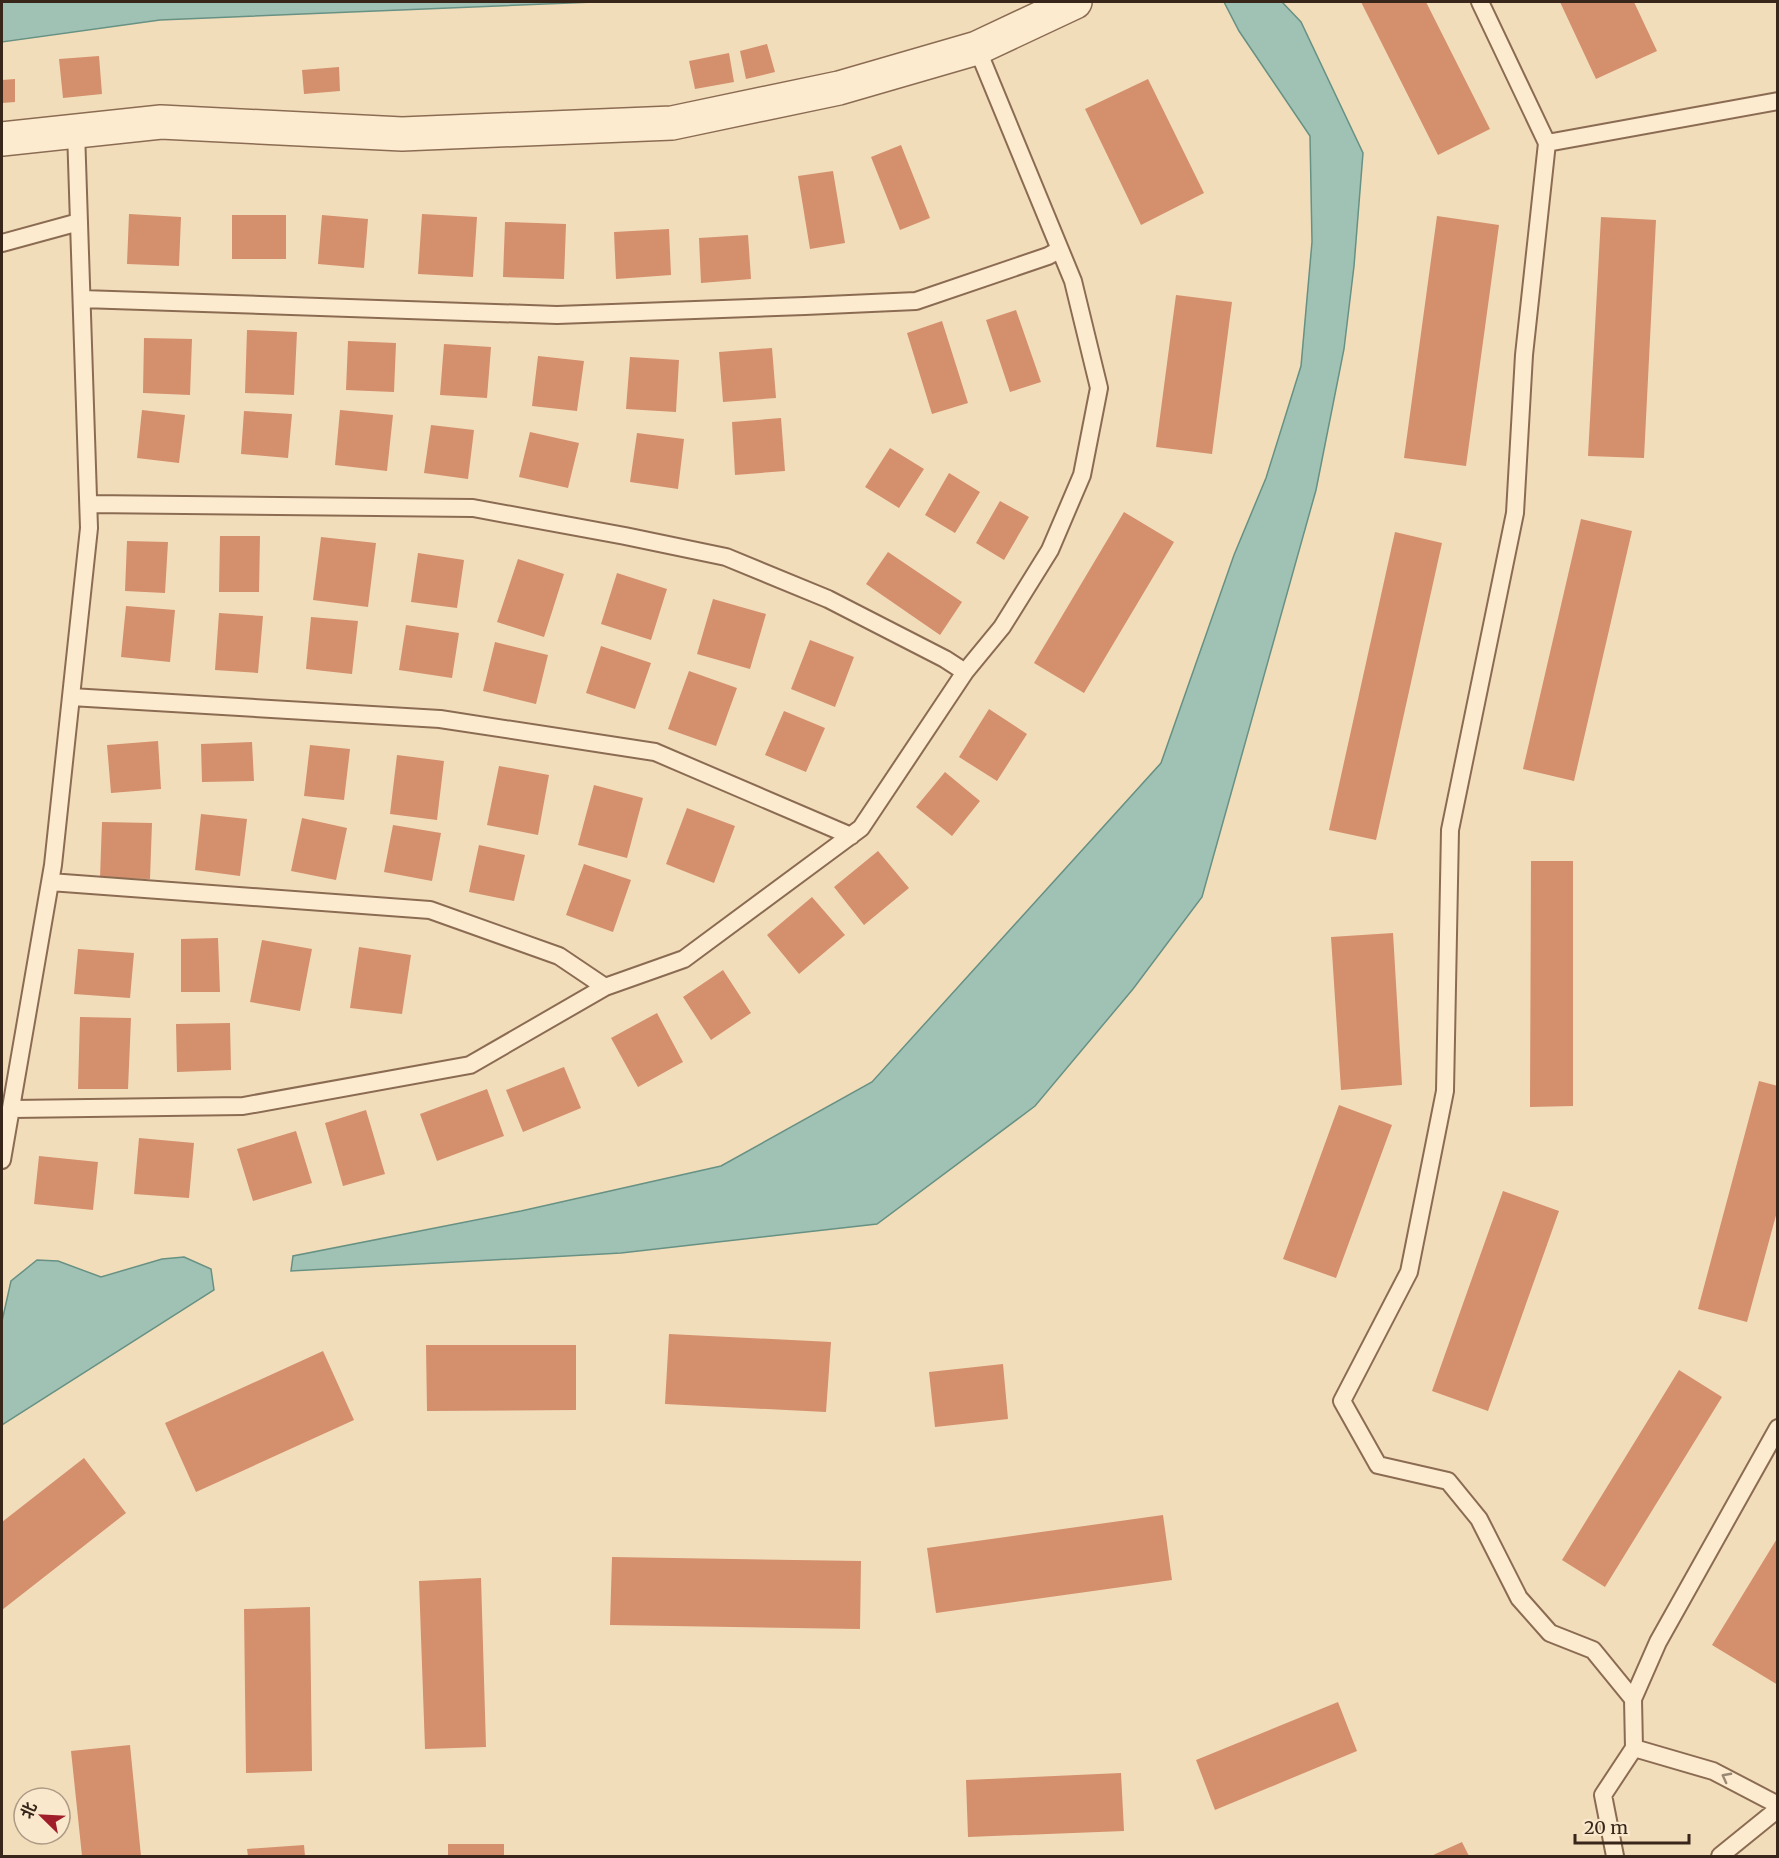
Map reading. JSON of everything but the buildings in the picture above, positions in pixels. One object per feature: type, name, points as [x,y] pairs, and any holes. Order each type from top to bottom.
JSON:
[{"type":"street","points":[[2,139],[161,123],[402,134],[672,123],[839,87],[977,48],[1075,2]]},
{"type":"lane","points":[[1480,2],[1548,143],[1524,355],[1515,513],[1450,830],[1445,1091],[1409,1272],[1342,1401],[1378,1465],[1448,1481],[1479,1519],[1519,1598],[1550,1633],[1593,1650],[1633,1699]]},
{"type":"lane","points":[[12,1108],[243,1106],[470,1065],[604,987],[684,959],[861,828],[965,672],[1002,627],[1050,550],[1082,475],[1099,388],[1073,281],[977,48]]},
{"type":"lane","points":[[1548,143],[1778,101]]},
{"type":"lane","points":[[2,1160],[50,882],[90,528],[76,131]]},
{"type":"lane","points":[[2,243],[79,222]]},
{"type":"lane","points":[[82,299],[557,315],[905,302],[916,301],[1048,256],[1059,250]]},
{"type":"lane","points":[[88,504],[473,508],[626,536],[726,557],[828,599],[945,659],[965,672]]},
{"type":"lane","points":[[71,697],[440,719],[655,752],[851,836]]},
{"type":"lane","points":[[50,882],[430,910],[559,956],[604,987]]},
{"type":"lane","points":[[1615,1857],[1603,1795],[1634,1748],[1633,1699],[1658,1642],[1778,1428]]},
{"type":"lane","points":[[1634,1748],[1713,1771],[1778,1807],[1720,1857]]},
{"type":"shaded area","points":[[2,2],[594,2],[160,20],[2,42]]},
{"type":"shaded area","points":[[1224,2],[1282,2],[1301,22],[1363,153],[1354,266],[1344,349],[1316,490],[1202,897],[1133,989],[1035,1106],[877,1224],[621,1253],[291,1271],[293,1256],[521,1211],[721,1166],[872,1082],[1161,763],[1234,555],[1266,478],[1301,366],[1312,242],[1310,136],[1239,31]]},
{"type":"shaded area","points":[[184,1257],[211,1269],[214,1290],[2,1425],[2,1321],[11,1281],[37,1260],[58,1261],[101,1277],[162,1259]]}]
